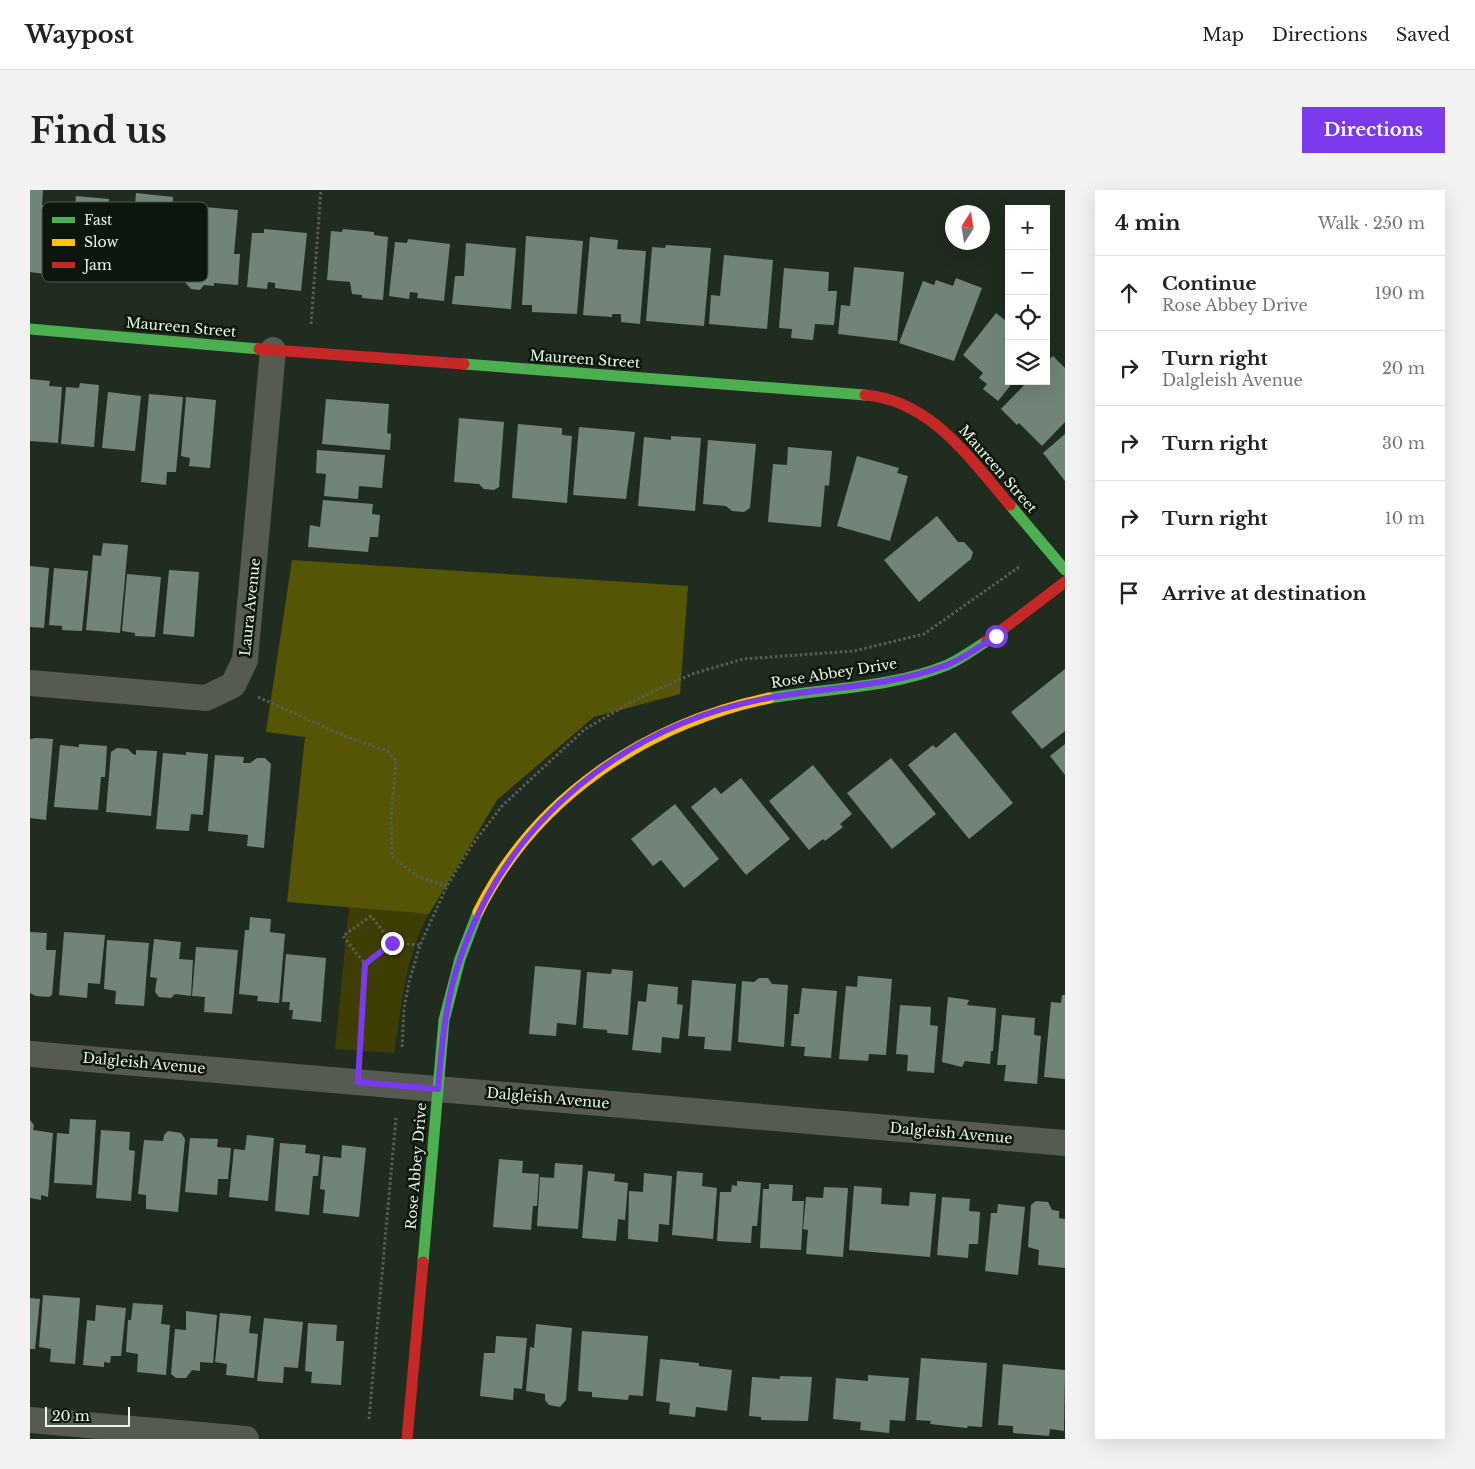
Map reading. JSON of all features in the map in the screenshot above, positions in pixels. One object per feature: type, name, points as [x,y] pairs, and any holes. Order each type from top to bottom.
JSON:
[{"type":"street","name":"Maureen Street","points":[[30,329],[308,353],[881,396],[922,413],[950,436],[1065,570]]},
{"type":"street","name":"Laura Avenue","points":[[233,685],[245,660],[273,350]]},
{"type":"street","name":"Rose Abbey Drive","points":[[407,1439],[444,1020],[460,960],[484,901],[521,844],[562,798],[608,764],[655,735],[719,709],[768,698],[883,683],[946,666],[996,636],[1065,582]]},
{"type":"street","points":[[30,683],[206,698],[233,685]]},
{"type":"street","name":"Dalgleish Avenue","points":[[30,1054],[1065,1143]]},
{"type":"street","points":[[30,1420],[246,1439]]},
{"type":"path","points":[[308,353],[321,190]]},
{"type":"path","points":[[233,685],[347,737],[387,751],[396,760],[391,817],[392,856],[418,876],[447,886]]},
{"type":"path","points":[[358,1082],[365,964],[344,936],[371,916],[392,943]]},
{"type":"path","points":[[365,964],[392,943],[420,944]]},
{"type":"path","points":[[369,1419],[396,1118]]},
{"type":"shaded area","points":[[292,560],[688,586],[680,694],[594,717],[497,800],[429,914],[287,902],[305,737],[266,732]]},
{"type":"shaded area","points":[[349,907],[429,914],[409,964],[394,1053],[335,1049]]},
{"type":"building","points":[[30,190],[43,190],[42,274],[30,272]]},
{"type":"building","points":[[136,193],[173,197],[173,202],[135,202]]},
{"type":"building","points":[[76,196],[109,199],[109,202],[75,202]]},
{"type":"building","points":[[208,207],[238,210],[234,254],[240,254],[238,285],[214,283],[214,286],[204,285],[200,290],[191,289],[185,282],[208,282]]},
{"type":"building","points":[[264,229],[307,233],[301,291],[275,288],[275,283],[268,282],[267,289],[247,287],[252,233],[264,233]]},
{"type":"building","points":[[343,229],[374,232],[374,235],[388,237],[383,300],[362,298],[362,295],[352,294],[350,282],[327,280],[331,231],[342,232]]},
{"type":"building","points":[[526,236],[583,241],[577,314],[532,312],[532,305],[522,305]]},
{"type":"building","points":[[590,237],[618,240],[617,249],[646,251],[640,324],[621,322],[621,314],[612,314],[612,317],[583,315]]},
{"type":"building","points":[[408,239],[450,244],[444,301],[417,298],[418,293],[410,292],[409,299],[389,296],[395,242],[407,243]]},
{"type":"building","points":[[466,243],[516,248],[511,309],[452,304],[455,276],[464,276]]},
{"type":"building","points":[[666,245],[711,248],[704,326],[646,321],[652,247],[665,248]]},
{"type":"building","points":[[724,255],[773,260],[767,329],[709,324],[711,295],[720,296]]},
{"type":"building","points":[[854,267],[904,272],[897,341],[838,334],[841,305],[850,306]]},
{"type":"building","points":[[784,268],[829,272],[828,291],[837,291],[834,325],[815,324],[813,340],[791,338],[792,329],[779,328]]},
{"type":"building","points":[[956,278],[982,288],[954,361],[899,343],[923,281],[934,285],[936,280],[953,286]]},
{"type":"building","points":[[996,313],[1005,320],[1005,385],[1011,385],[998,401],[983,389],[987,384],[979,378],[983,373],[963,355]]},
{"type":"building","points":[[1053,356],[1065,368],[1065,422],[1042,446],[1019,423],[1017,425],[1001,409],[1024,385],[1050,385],[1050,359]]},
{"type":"building","points":[[30,379],[50,381],[49,386],[62,387],[58,443],[30,441]]},
{"type":"building","points":[[80,383],[99,385],[94,447],[61,444],[66,387],[79,388]]},
{"type":"building","points":[[108,392],[141,396],[135,451],[102,448]]},
{"type":"building","points":[[149,394],[183,397],[176,472],[167,472],[166,485],[141,482]]},
{"type":"building","points":[[186,397],[216,400],[210,468],[189,466],[190,458],[181,456]]},
{"type":"building","points":[[326,399],[389,404],[387,433],[391,434],[390,450],[322,444]]},
{"type":"building","points":[[459,418],[504,422],[499,487],[494,490],[484,489],[479,484],[454,482]]},
{"type":"building","points":[[518,424],[562,428],[562,435],[572,436],[567,503],[512,498]]},
{"type":"building","points":[[579,427],[635,432],[626,499],[573,495]]},
{"type":"building","points":[[1065,434],[1065,481],[1043,453]]},
{"type":"building","points":[[671,436],[701,438],[695,511],[638,506],[644,437],[671,440]]},
{"type":"building","points":[[708,440],[756,444],[750,508],[744,512],[732,511],[726,506],[703,504]]},
{"type":"building","points":[[788,447],[832,451],[829,486],[825,485],[821,527],[768,522],[773,464],[787,465]]},
{"type":"building","points":[[317,450],[385,455],[382,488],[359,486],[358,499],[324,496],[326,474],[316,473]]},
{"type":"building","points":[[857,456],[899,468],[897,473],[908,476],[890,541],[837,526]]},
{"type":"building","points":[[323,500],[373,504],[372,514],[380,515],[378,537],[370,537],[368,552],[308,547],[310,525],[320,527]]},
{"type":"building","points":[[937,516],[958,542],[964,542],[973,552],[971,559],[919,602],[884,560]]},
{"type":"building","points":[[103,543],[128,545],[120,633],[86,630],[93,555],[101,556]]},
{"type":"building","points":[[30,566],[49,568],[44,628],[30,627]]},
{"type":"building","points":[[54,568],[88,571],[82,631],[62,630],[62,626],[49,625]]},
{"type":"building","points":[[169,570],[199,572],[194,637],[163,634]]},
{"type":"building","points":[[127,574],[161,577],[155,637],[135,636],[135,633],[122,631]]},
{"type":"building","points":[[1065,669],[1065,731],[1042,749],[1011,712]]},
{"type":"building","points":[[955,732],[1013,803],[969,839],[908,765],[933,745],[936,748]]},
{"type":"building","points":[[30,739],[53,739],[46,820],[30,818]]},
{"type":"building","points":[[79,744],[107,746],[105,777],[101,777],[98,810],[54,807],[60,745],[79,747]]},
{"type":"building","points":[[1065,744],[1065,775],[1050,756]]},
{"type":"building","points":[[117,748],[128,749],[136,755],[136,750],[157,751],[151,816],[106,812],[111,752]]},
{"type":"building","points":[[186,752],[208,754],[203,815],[191,814],[189,831],[156,829],[163,753],[186,755]]},
{"type":"building","points":[[215,755],[244,757],[243,763],[250,763],[257,758],[265,758],[271,764],[264,848],[247,846],[248,835],[208,831]]},
{"type":"building","points":[[891,758],[936,814],[892,849],[847,793]]},
{"type":"building","points":[[813,765],[852,814],[840,824],[843,827],[825,841],[823,839],[809,850],[769,801]]},
{"type":"building","points":[[741,778],[790,839],[746,875],[691,807],[715,787],[721,794]]},
{"type":"building","points":[[675,804],[719,859],[684,888],[661,860],[653,866],[631,839]]},
{"type":"building","points":[[250,917],[271,919],[270,932],[285,934],[279,1003],[257,1001],[258,996],[239,994],[245,930],[249,930]]},
{"type":"building","points":[[30,932],[47,933],[46,950],[56,950],[52,995],[49,997],[36,996],[30,993]]},
{"type":"building","points":[[64,932],[105,935],[100,984],[88,983],[87,998],[59,995]]},
{"type":"building","points":[[154,939],[181,942],[179,959],[193,960],[191,996],[175,994],[171,998],[159,997],[155,992],[157,978],[150,977]]},
{"type":"building","points":[[107,940],[149,943],[144,1006],[115,1004],[116,991],[104,989]]},
{"type":"building","points":[[196,947],[238,950],[232,1014],[204,1012],[205,997],[192,996]]},
{"type":"building","points":[[286,954],[326,958],[321,1022],[292,1019],[293,1010],[289,1010],[290,1002],[282,1002]]},
{"type":"building","points":[[535,966],[581,970],[576,1025],[557,1023],[556,1036],[529,1034]]},
{"type":"building","points":[[612,969],[633,971],[628,1035],[607,1033],[607,1030],[583,1028],[587,972],[611,974]]},
{"type":"building","points":[[858,976],[892,979],[886,1055],[869,1054],[868,1061],[839,1059],[846,986],[857,987]]},
{"type":"building","points":[[759,978],[768,978],[772,984],[788,985],[784,1047],[738,1042],[742,981],[754,982]]},
{"type":"building","points":[[692,980],[736,984],[731,1051],[704,1049],[705,1037],[688,1036]]},
{"type":"building","points":[[648,984],[678,987],[677,1004],[683,1005],[679,1039],[662,1037],[661,1053],[632,1050],[638,1001],[646,1002]]},
{"type":"building","points":[[802,988],[837,991],[831,1058],[804,1056],[805,1047],[791,1046],[794,1014],[799,1014]]},
{"type":"building","points":[[1062,995],[1065,995],[1065,1079],[1044,1077],[1051,1002],[1061,1003]]},
{"type":"building","points":[[948,997],[969,1000],[967,1005],[996,1008],[993,1051],[991,1051],[990,1064],[965,1061],[962,1067],[942,1062]]},
{"type":"building","points":[[900,1005],[931,1007],[930,1025],[938,1026],[934,1073],[907,1071],[908,1055],[896,1054]]},
{"type":"building","points":[[1002,1015],[1035,1018],[1034,1035],[1041,1036],[1037,1084],[1004,1081],[1006,1065],[997,1065]]},
{"type":"building","points":[[70,1119],[96,1120],[92,1185],[54,1183],[57,1133],[69,1134]]},
{"type":"building","points":[[30,1120],[34,1125],[33,1130],[53,1133],[48,1197],[41,1195],[41,1200],[30,1198]]},
{"type":"building","points":[[101,1130],[130,1132],[129,1150],[135,1151],[131,1201],[96,1198]]},
{"type":"building","points":[[168,1131],[181,1133],[185,1139],[178,1212],[146,1209],[146,1195],[138,1194],[144,1140],[163,1141],[164,1135]]},
{"type":"building","points":[[247,1135],[274,1138],[268,1201],[229,1197],[234,1149],[245,1150]]},
{"type":"building","points":[[190,1138],[218,1139],[217,1147],[231,1148],[228,1179],[218,1179],[217,1195],[185,1192]]},
{"type":"building","points":[[280,1143],[306,1145],[305,1153],[320,1155],[318,1176],[313,1176],[309,1215],[275,1211]]},
{"type":"building","points":[[342,1145],[366,1148],[359,1217],[323,1213],[325,1190],[320,1189],[323,1156],[341,1158]]},
{"type":"building","points":[[499,1159],[523,1161],[522,1173],[539,1174],[537,1206],[533,1206],[531,1230],[493,1227]]},
{"type":"building","points":[[555,1163],[583,1165],[578,1229],[537,1226],[540,1177],[554,1178]]},
{"type":"building","points":[[588,1171],[615,1174],[614,1181],[628,1183],[625,1220],[618,1219],[616,1241],[582,1238]]},
{"type":"building","points":[[677,1171],[703,1173],[702,1186],[717,1188],[713,1239],[672,1235]]},
{"type":"building","points":[[644,1173],[672,1176],[669,1225],[659,1224],[658,1242],[628,1239],[629,1191],[643,1192]]},
{"type":"building","points":[[737,1181],[761,1183],[757,1226],[752,1226],[751,1243],[717,1241],[720,1192],[731,1192],[732,1185],[737,1186]]},
{"type":"building","points":[[769,1184],[793,1185],[792,1201],[804,1201],[801,1250],[760,1248],[763,1189],[769,1189]]},
{"type":"building","points":[[854,1186],[882,1188],[881,1204],[909,1206],[910,1192],[936,1194],[930,1257],[849,1250]]},
{"type":"building","points":[[824,1187],[848,1188],[843,1257],[806,1254],[808,1230],[803,1229],[806,1197],[823,1198]]},
{"type":"building","points":[[942,1197],[970,1199],[969,1211],[980,1212],[978,1244],[969,1244],[968,1258],[937,1255]]},
{"type":"building","points":[[1036,1201],[1048,1202],[1052,1210],[1059,1211],[1059,1218],[1065,1219],[1065,1268],[1038,1265],[1039,1250],[1028,1247],[1031,1205]]},
{"type":"building","points":[[998,1204],[1025,1207],[1018,1275],[985,1271],[991,1213],[997,1213]]},
{"type":"building","points":[[43,1295],[80,1298],[75,1364],[50,1362],[51,1349],[39,1347]]},
{"type":"building","points":[[30,1298],[40,1299],[35,1349],[30,1349]]},
{"type":"building","points":[[133,1303],[163,1305],[161,1324],[170,1325],[166,1375],[137,1372],[138,1354],[126,1352],[128,1320],[131,1320]]},
{"type":"building","points":[[96,1305],[126,1308],[121,1356],[111,1356],[110,1363],[104,1362],[104,1367],[83,1365],[87,1320],[95,1321]]},
{"type":"building","points":[[186,1311],[217,1315],[213,1363],[200,1362],[200,1371],[192,1370],[186,1378],[176,1378],[171,1374],[175,1329],[186,1330]]},
{"type":"building","points":[[220,1313],[251,1316],[249,1333],[258,1334],[254,1378],[226,1375],[227,1364],[215,1362]]},
{"type":"building","points":[[264,1318],[303,1322],[298,1368],[284,1367],[283,1383],[257,1381]]},
{"type":"building","points":[[308,1323],[337,1325],[336,1341],[344,1341],[341,1385],[311,1383],[312,1372],[305,1371]]},
{"type":"building","points":[[536,1324],[572,1328],[566,1400],[560,1407],[549,1405],[545,1400],[545,1394],[526,1391],[530,1347],[534,1348]]},
{"type":"building","points":[[582,1331],[648,1336],[643,1396],[629,1395],[628,1400],[592,1397],[592,1392],[578,1391]]},
{"type":"building","points":[[496,1336],[527,1338],[522,1389],[514,1388],[513,1400],[480,1396],[484,1353],[495,1353]]},
{"type":"building","points":[[921,1358],[987,1363],[982,1427],[968,1426],[967,1428],[930,1424],[931,1421],[916,1420]]},
{"type":"building","points":[[660,1359],[699,1363],[699,1366],[732,1370],[727,1411],[696,1407],[695,1417],[669,1414],[670,1403],[656,1401]]},
{"type":"building","points":[[1003,1364],[1065,1370],[1064,1431],[1050,1429],[1049,1436],[1013,1433],[1013,1426],[998,1425]]},
{"type":"building","points":[[868,1375],[909,1378],[905,1421],[890,1420],[889,1433],[860,1430],[861,1422],[833,1419],[836,1378],[868,1381]]},
{"type":"building","points":[[780,1376],[812,1377],[808,1421],[761,1420],[761,1417],[749,1416],[752,1377],[780,1379]]},
{"type":"traffic: fast","points":[[30,329],[259,349]]},
{"type":"traffic: fast","points":[[464,364],[865,395]]},
{"type":"traffic: fast","points":[[1010,505],[1065,570]]},
{"type":"traffic: fast","points":[[769,698],[882,683],[926,673],[947,665],[987,641]]},
{"type":"traffic: fast","points":[[423,1262],[444,1020],[460,959],[478,912]]},
{"type":"traffic: slow","points":[[478,912],[502,871],[530,834],[563,801],[599,772],[638,747],[680,726],[724,710],[769,698]]},
{"type":"traffic: jam","points":[[259,349],[464,364]]},
{"type":"traffic: jam","points":[[865,395],[889,399],[910,408],[929,420],[964,451],[1010,505]]},
{"type":"traffic: jam","points":[[987,641],[1065,582]]},
{"type":"traffic: jam","points":[[407,1439],[423,1262]]},
{"type":"route","points":[[392,943],[365,964],[358,1082],[438,1089],[444,1020],[460,960],[484,901],[521,844],[562,798],[608,764],[655,735],[686,721],[719,709],[768,698],[883,683],[946,666],[996,636]]}]
